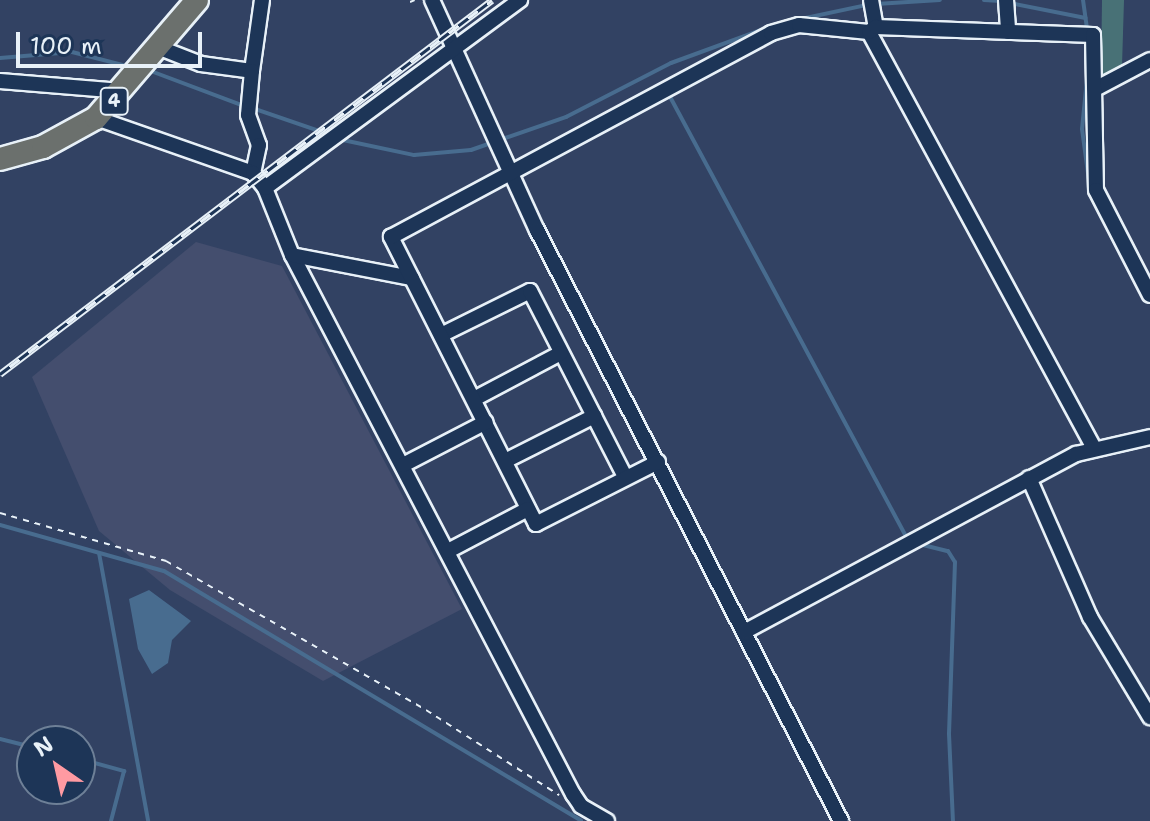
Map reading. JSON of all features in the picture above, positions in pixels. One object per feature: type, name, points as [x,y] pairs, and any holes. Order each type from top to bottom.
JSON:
[{"type":"main road","name":"4","points":[[0,159],[43,147],[96,118],[123,91],[155,46],[197,0]]},
{"type":"street","points":[[253,173],[259,145],[248,115],[262,0]]},
{"type":"street","points":[[432,0],[510,172],[841,821]]},
{"type":"street","points":[[265,188],[520,0]]},
{"type":"street","points":[[871,0],[872,30],[1094,448]]},
{"type":"street","points":[[1006,0],[1008,32]]},
{"type":"street","points":[[658,462],[536,524],[391,237],[771,33],[799,25],[872,30],[1093,35],[1096,190],[1150,295]]},
{"type":"street","points":[[155,46],[201,64],[252,71]]},
{"type":"street","points":[[1095,89],[1150,60]]},
{"type":"street","points":[[0,81],[123,91]]},
{"type":"street","points":[[96,118],[253,173],[265,188],[292,255],[581,806],[607,821]]},
{"type":"street","points":[[292,255],[412,278]]},
{"type":"street","points":[[441,335],[530,291],[625,477]]},
{"type":"street","points":[[474,399],[561,353]]},
{"type":"street","points":[[505,461],[594,416]]},
{"type":"street","points":[[403,465],[486,422]]},
{"type":"street","points":[[744,632],[1029,478],[1094,448],[1150,437]]},
{"type":"street","points":[[1029,478],[1090,617],[1150,717]]},
{"type":"street","points":[[448,551],[528,509]]},
{"type":"path","points":[[410,2],[415,0]]},
{"type":"path","points":[[0,513],[166,561],[581,806]]},
{"type":"shaded area","points":[[196,242],[282,266],[462,609],[323,681],[170,590],[99,531],[32,377]]},
{"type":"shaded area","points":[[149,590],[191,621],[172,640],[168,663],[152,674],[138,649],[129,599]]},
{"type":"green space","points":[[1102,0],[1124,0],[1122,66],[1101,77]]},
{"type":"waterway","points":[[876,4],[940,0]]},
{"type":"waterway","points":[[984,0],[1001,1]]},
{"type":"waterway","points":[[1083,0],[1087,30]]},
{"type":"waterway","points":[[1010,3],[1086,18]]},
{"type":"waterway","points":[[782,23],[867,5]]},
{"type":"waterway","points":[[338,139],[414,155],[471,150],[566,117],[671,63],[766,28]]},
{"type":"waterway","points":[[0,58],[72,52],[131,67]]},
{"type":"waterway","points":[[148,70],[244,106]]},
{"type":"waterway","points":[[1087,79],[1082,129],[1089,181]]},
{"type":"waterway","points":[[668,93],[908,540]]},
{"type":"waterway","points":[[252,108],[331,135]]},
{"type":"waterway","points":[[0,525],[164,571],[581,821]]},
{"type":"waterway","points":[[919,544],[948,551],[955,562],[949,734],[953,821]]},
{"type":"waterway","points":[[99,553],[148,821]]},
{"type":"waterway","points":[[0,739],[16,743]]},
{"type":"waterway","points":[[96,763],[124,771],[111,821]]},
{"type":"railway","points":[[0,374],[492,0]]}]
